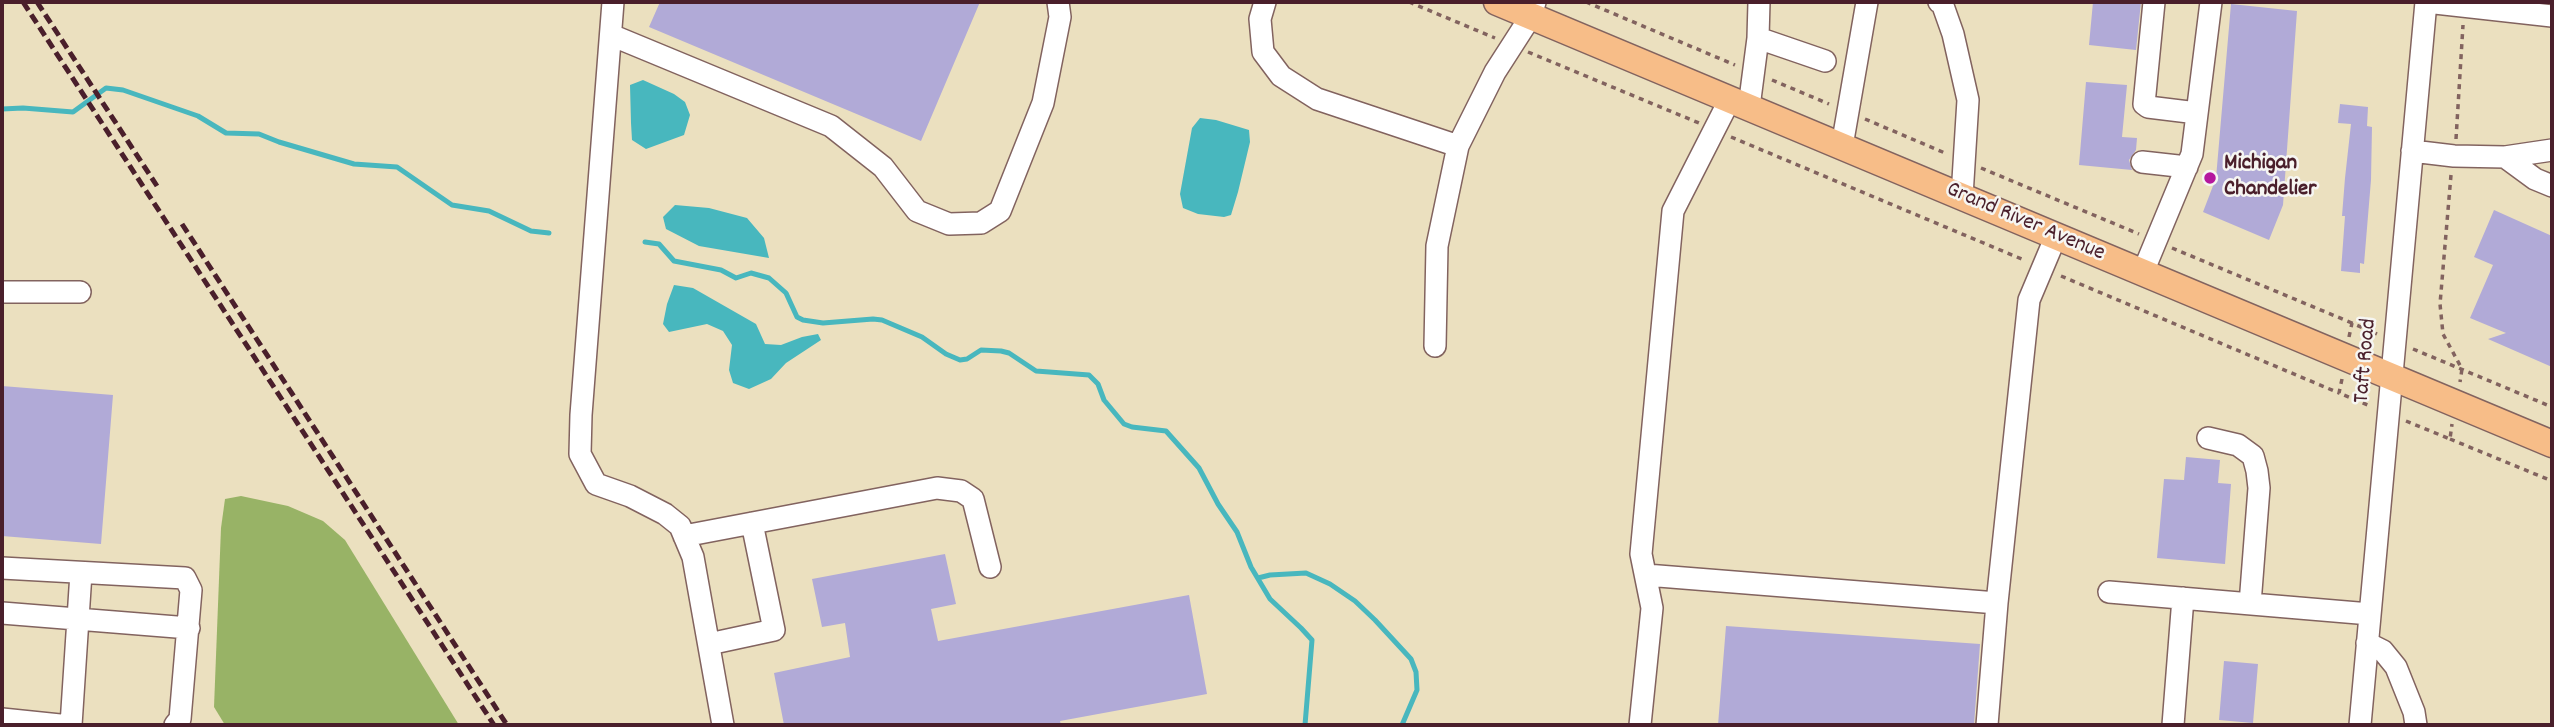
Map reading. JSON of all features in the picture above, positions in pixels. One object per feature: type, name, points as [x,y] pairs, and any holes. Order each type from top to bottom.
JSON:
[{"type":"main road","name":"Grand River Avenue","points":[[1497,2],[1533,9],[1739,103],[2552,444]]},
{"type":"street","points":[[613,2],[580,454],[596,484],[630,496],[665,514],[680,526],[693,557],[723,725]]},
{"type":"street","points":[[611,35],[831,126],[883,166],[917,211],[949,224],[981,223],[1000,211],[1042,103],[1060,17],[1058,2]]},
{"type":"street","points":[[1265,2],[1260,19],[1263,52],[1281,76],[1317,99],[1458,146]]},
{"type":"street","points":[[1640,725],[1653,608],[1641,554],[1672,211],[1714,130],[1739,103],[1758,38],[1759,2]]},
{"type":"street","points":[[1842,146],[1867,2]]},
{"type":"street","points":[[1939,2],[1942,3],[1952,34],[1968,100],[1962,196]]},
{"type":"street","points":[[2154,2],[2144,104],[2148,107],[2197,113]]},
{"type":"street","points":[[2143,272],[2192,154],[2211,2]]},
{"type":"street","points":[[2426,2],[2552,16]]},
{"type":"street","name":"Taft Road","points":[[2360,725],[2426,2]]},
{"type":"street","points":[[1434,346],[1437,246],[1458,146],[1495,72],[1533,9]]},
{"type":"street","points":[[1758,38],[1825,61]]},
{"type":"street","points":[[2412,151],[2454,156],[2505,157],[2552,150]]},
{"type":"street","points":[[2505,157],[2535,179],[2552,186]]},
{"type":"street","points":[[2142,162],[2187,167]]},
{"type":"street","points":[[1987,725],[2029,300],[2056,236]]},
{"type":"street","points":[[2,292],[80,292]]},
{"type":"street","points":[[2208,438],[2238,445],[2253,456],[2258,471],[2250,604]]},
{"type":"street","points":[[684,536],[937,488],[961,491],[973,499],[990,567]]},
{"type":"street","points":[[709,644],[774,630],[752,523]]},
{"type":"street","points":[[2,568],[185,578],[191,590],[180,719],[175,725]]},
{"type":"street","points":[[71,725],[81,573]]},
{"type":"street","points":[[1646,575],[1997,603]]},
{"type":"street","points":[[2109,592],[2370,614]]},
{"type":"street","points":[[2173,725],[2183,598]]},
{"type":"street","points":[[2,613],[188,628]]},
{"type":"street","points":[[2367,643],[2384,651],[2396,667],[2417,725]]},
{"type":"street","points":[[2,719],[60,725]]},
{"type":"path","points":[[1409,2],[2339,393]]},
{"type":"path","points":[[2465,6],[2440,303],[2443,334],[2462,369],[2552,407]]},
{"type":"path","points":[[2325,312],[2365,328]]},
{"type":"path","points":[[2450,439],[2552,481]]},
{"type":"green space","points":[[241,496],[288,506],[323,521],[345,540],[459,725],[225,725],[214,707],[221,528],[225,499]]},
{"type":"water","points":[[643,80],[685,102],[690,115],[684,135],[646,149],[632,140],[631,123],[630,85]]},
{"type":"water","points":[[1200,118],[1249,130],[1250,142],[1238,192],[1231,215],[1224,217],[1198,214],[1183,208],[1180,194],[1192,128]]},
{"type":"water","points":[[675,205],[709,208],[747,218],[764,238],[769,258],[699,246],[666,229],[663,217]]},
{"type":"water","points":[[674,285],[693,288],[756,324],[765,344],[781,345],[818,334],[821,340],[786,363],[771,379],[749,389],[733,383],[729,370],[732,345],[723,331],[707,324],[669,332],[663,324]]},
{"type":"building","points":[[660,2],[980,2],[921,141],[649,27]]},
{"type":"building","points":[[2093,2],[2141,2],[2136,50],[2089,45]]},
{"type":"building","points":[[2231,4],[2297,11],[2283,205],[2269,240],[2203,212],[2216,178]]},
{"type":"building","points":[[2086,82],[2127,85],[2122,137],[2137,138],[2136,150],[2129,160],[2132,170],[2079,165]]},
{"type":"building","points":[[2340,104],[2368,107],[2367,126],[2372,127],[2371,180],[2364,264],[2360,263],[2360,273],[2341,271],[2345,216],[2342,216],[2351,124],[2338,123]]},
{"type":"building","points":[[2494,210],[2552,236],[2552,367],[2488,339],[2506,333],[2470,318],[2493,265],[2474,257]]},
{"type":"building","points":[[2,386],[113,395],[101,544],[2,536]]},
{"type":"building","points":[[2186,457],[2220,460],[2218,483],[2231,484],[2225,564],[2157,558],[2164,479],[2184,480]]},
{"type":"building","points":[[945,554],[956,604],[931,609],[938,641],[1189,595],[1207,694],[1060,721],[1061,725],[784,725],[774,673],[850,657],[845,623],[822,627],[812,579]]},
{"type":"building","points":[[1726,626],[1980,644],[1974,725],[1718,725]]},
{"type":"building","points":[[2224,661],[2258,664],[2253,723],[2219,720]]},
{"type":"waterway","points":[[2,109],[73,112],[106,88],[123,90],[198,116],[226,133],[259,134],[354,164],[397,167],[452,205],[489,211],[531,231],[549,233]]},
{"type":"waterway","points":[[645,242],[659,244],[674,261],[721,270],[736,278],[751,273],[769,278],[786,293],[797,317],[803,320],[823,323],[882,320],[922,337],[946,354],[960,360],[967,359],[981,350],[1001,351],[1009,353],[1036,371],[1089,375],[1098,384],[1104,400],[1124,424],[1166,431],[1199,468],[1237,532],[1251,567],[1270,599],[1312,640],[1305,725]]},
{"type":"waterway","points":[[1258,578],[1306,573],[1330,584],[1355,601],[1375,620],[1411,659],[1416,672],[1417,690],[1402,725]]},
{"type":"railway","points":[[23,2],[494,725]]},
{"type":"railway","points":[[37,2],[157,186]]},
{"type":"railway","points":[[182,224],[507,725]]},
{"type":"place","name":"Michigan Chandelier","points":[[2210,178]]}]
